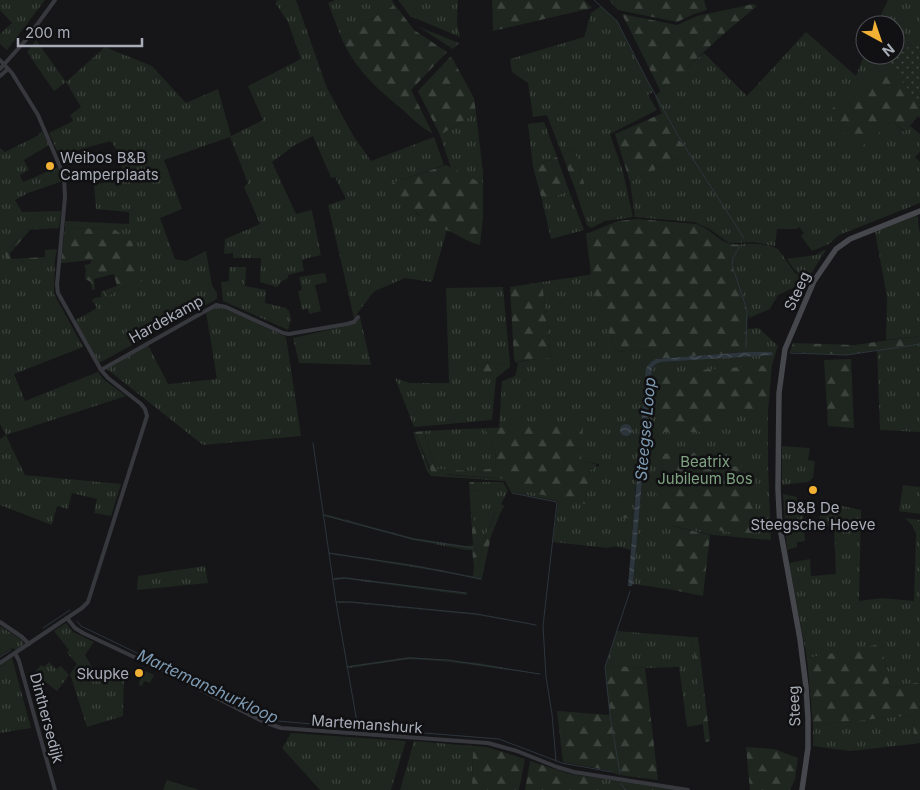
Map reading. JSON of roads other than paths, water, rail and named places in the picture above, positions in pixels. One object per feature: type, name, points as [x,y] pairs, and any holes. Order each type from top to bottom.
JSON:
[{"type":"street","points":[[0,69],[25,42],[55,0]]},
{"type":"street","points":[[0,60],[8,68],[40,119],[64,176],[65,197],[57,290],[95,363],[108,378],[141,404],[147,416],[90,597],[85,606],[0,663]]},
{"type":"street","points":[[0,76],[8,68]]},
{"type":"street","name":"Steeg","points":[[802,790],[808,748],[806,687],[800,639],[778,532],[779,393],[785,349],[812,281],[840,245],[850,239],[920,211]]},
{"type":"street","name":"Hardekamp","points":[[101,370],[216,305],[226,307],[289,334],[347,324],[354,322],[358,317]]},
{"type":"street","points":[[772,438],[779,437]]},
{"type":"street","name":"Martemanshurk","points":[[68,618],[75,628],[83,634],[164,671],[264,722],[281,728],[488,743],[517,751],[574,772],[688,790]]},
{"type":"street","points":[[0,622],[29,644]]},
{"type":"street","name":"Dinthersedijk","points":[[15,653],[19,661],[54,790]]},
{"type":"water","points":[[746,352],[772,352],[773,354],[661,362],[652,368],[633,583],[632,586],[628,586],[646,368],[656,359]]},
{"type":"water","points":[[624,424],[628,424],[632,430],[628,436],[624,436],[620,432],[620,428]]},
{"type":"waterway","points":[[594,0],[617,21],[680,139],[744,238]]},
{"type":"waterway","points":[[740,246],[733,258],[732,265],[747,310],[746,349]]},
{"type":"waterway","name":"Steegse Loop","points":[[790,353],[847,355],[920,344]]},
{"type":"waterway","points":[[313,443],[336,602],[358,728],[418,733]]},
{"type":"waterway","points":[[512,493],[557,502],[543,626],[546,677],[552,714],[556,761]]},
{"type":"waterway","points":[[323,515],[413,539],[473,548]]},
{"type":"waterway","points":[[329,553],[415,566],[481,579]]},
{"type":"waterway","points":[[333,579],[345,578],[466,593]]},
{"type":"waterway","name":"Steegse Loop","points":[[620,773],[610,715],[605,667],[630,591]]},
{"type":"waterway","points":[[336,602],[477,614],[536,625]]},
{"type":"waterway","points":[[43,628],[70,610]]},
{"type":"waterway","name":"Martemanshurkloop","points":[[77,621],[81,626],[278,721],[347,727]]},
{"type":"waterway","points":[[0,657],[11,650]]},
{"type":"waterway","points":[[347,667],[410,658],[448,660],[540,674]]},
{"type":"waterway","name":"Martemanshurkloop","points":[[424,733],[499,739],[562,763],[612,772]]},
{"type":"waterway","name":"Steegse Loop","points":[[621,783],[625,790]]},
{"type":"place","name":"Weibos B&B Camperplaats","points":[[50,166]]},
{"type":"place","name":"B&B De Steegsche Hoeve","points":[[813,490]]},
{"type":"place","name":"Skupke","points":[[139,673]]},
{"type":"park label","name":"Beatrix Jubileum Bos","points":[[705,470]]}]
